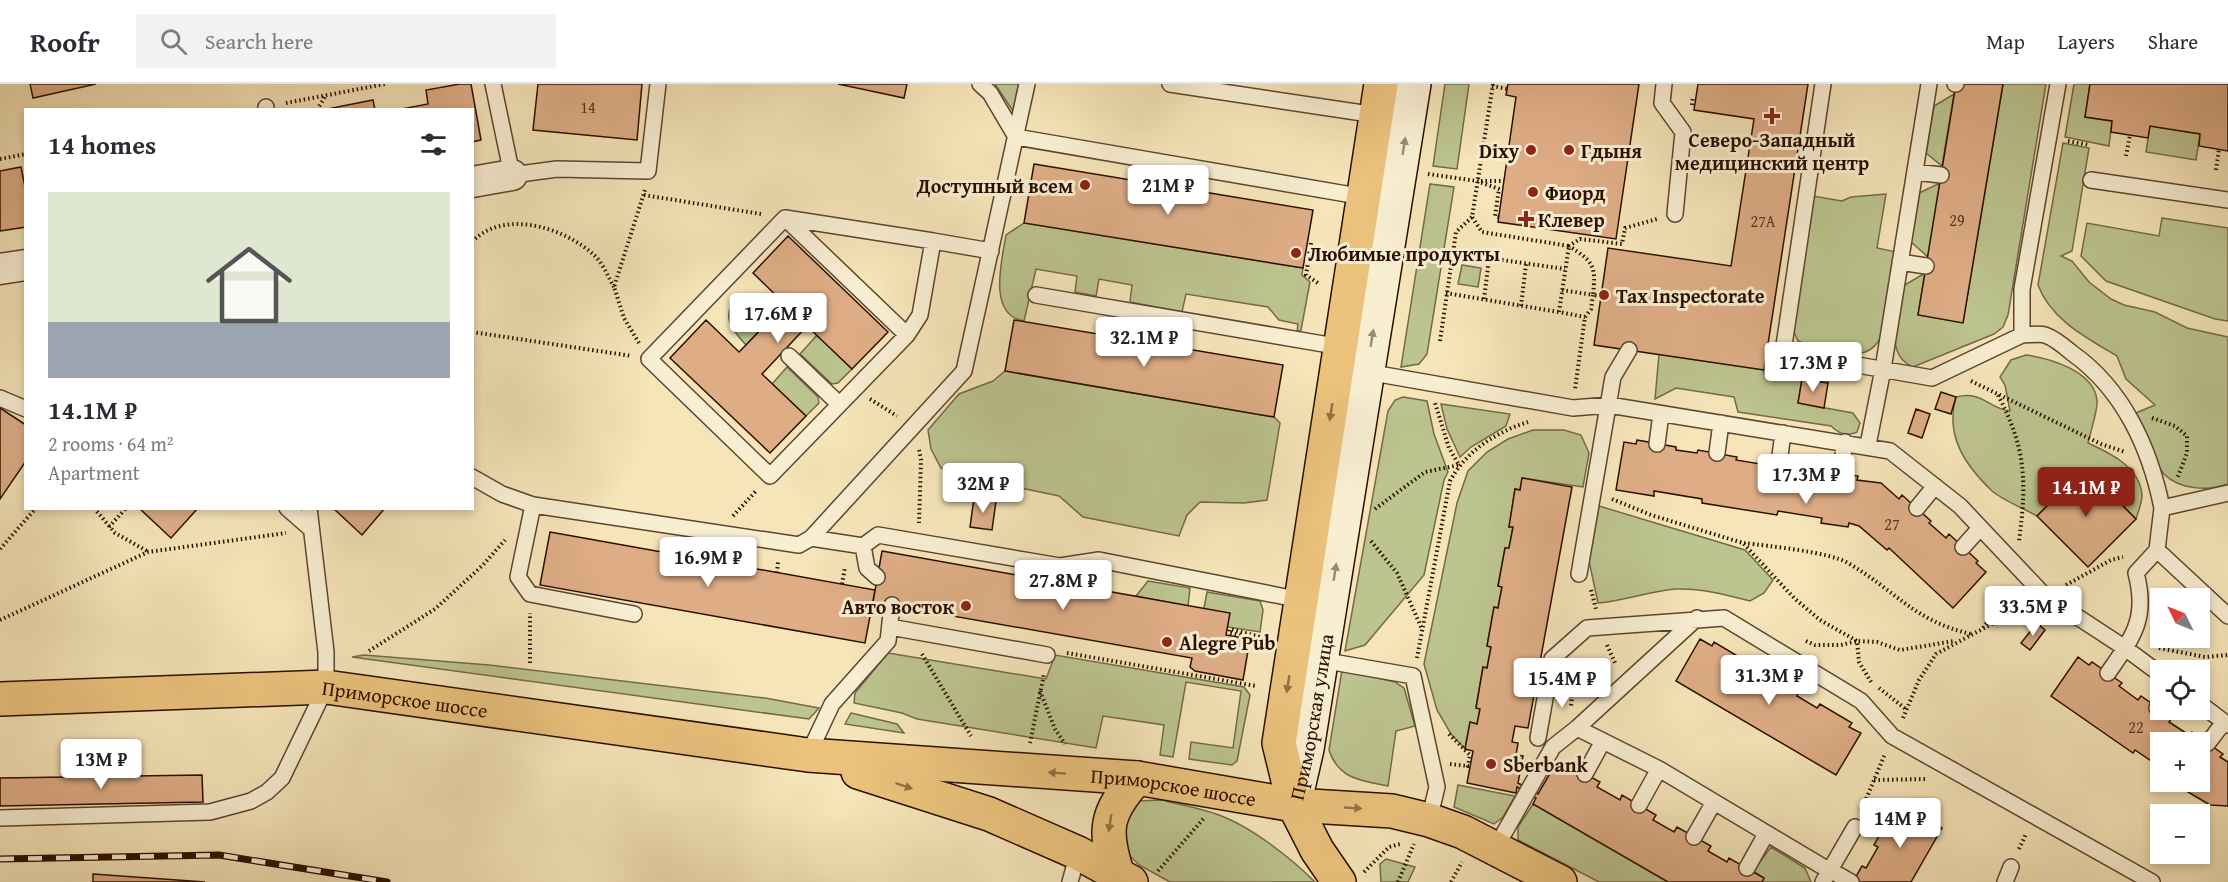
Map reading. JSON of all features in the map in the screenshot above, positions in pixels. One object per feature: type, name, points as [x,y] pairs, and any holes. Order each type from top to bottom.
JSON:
[{"type":"main road","name":"Приморская улица","points":[[1351,878],[1317,850],[1294,805],[1279,743],[1311,629],[1367,372],[1414,84]]},
{"type":"main road","name":"Приморская улица","points":[[1311,629],[1341,347],[1379,99]]},
{"type":"main road","name":"Приморское шоссе","points":[[0,699],[326,687],[808,755],[1137,778],[1294,805],[1392,811],[1429,820],[1463,832],[1560,882]]},
{"type":"main road","name":"Приморское шоссе","points":[[808,755],[989,814],[1074,868],[1135,877]]},
{"type":"main road","points":[[1135,877],[1109,849],[1110,816],[1118,799],[1137,778]]},
{"type":"street","points":[[474,182],[512,175]]},
{"type":"street","points":[[0,269],[24,265]]},
{"type":"lane","points":[[493,84],[512,175],[557,169],[648,171],[658,84]]},
{"type":"lane","points":[[980,84],[990,93],[1016,137],[1364,197]]},
{"type":"lane","points":[[474,478],[502,494],[533,505],[790,544],[799,545],[811,538],[964,371],[1027,84]]},
{"type":"lane","points":[[1170,84],[1379,99]]},
{"type":"lane","points":[[1664,84],[1662,103],[1683,132],[1675,214]]},
{"type":"lane","points":[[1823,84],[1783,352],[1932,378],[2022,335],[2044,335],[2096,370],[2117,396],[2148,460],[2162,508],[2157,550],[2136,573],[2142,597],[2137,626],[2108,673]]},
{"type":"lane","points":[[1868,446],[1883,369],[1929,84]]},
{"type":"lane","points":[[2022,335],[2022,289],[2058,84]]},
{"type":"lane","points":[[1915,172],[1941,175]]},
{"type":"lane","points":[[2091,180],[2228,200]]},
{"type":"lane","points":[[785,218],[991,251]]},
{"type":"lane","points":[[785,218],[649,359],[770,476],[907,335],[920,315],[933,241]]},
{"type":"lane","points":[[785,218],[907,335]]},
{"type":"lane","points":[[1900,262],[1926,266]]},
{"type":"lane","points":[[1036,295],[1341,347]]},
{"type":"lane","points":[[1579,574],[1613,377],[1629,350]]},
{"type":"lane","points":[[789,356],[839,404]]},
{"type":"lane","points":[[1367,372],[1573,408],[1609,405],[1890,451],[1960,506],[2044,596],[2150,667]]},
{"type":"lane","points":[[0,399],[24,408]]},
{"type":"lane","points":[[1657,444],[1661,414]]},
{"type":"lane","points":[[1718,453],[1721,423]]},
{"type":"lane","points":[[1779,463],[1783,433]]},
{"type":"lane","points":[[1840,473],[1845,442]]},
{"type":"lane","points":[[1917,508],[1935,486]]},
{"type":"lane","points":[[2162,508],[2228,492]]},
{"type":"lane","points":[[533,505],[518,577],[530,594],[634,614]]},
{"type":"lane","points":[[289,510],[311,529]]},
{"type":"lane","points":[[0,818],[210,812],[251,801],[267,792],[282,778],[326,687],[326,652],[309,510]]},
{"type":"lane","points":[[1963,547],[1980,528]]},
{"type":"lane","points":[[811,538],[863,546],[878,535],[1060,566],[1099,561],[1311,629],[1413,676],[1437,787],[1429,820]]},
{"type":"lane","points":[[863,546],[867,568],[877,577]]},
{"type":"lane","points":[[2157,550],[2228,616]]},
{"type":"lane","points":[[808,755],[832,704],[888,641],[892,605]]},
{"type":"lane","points":[[1495,849],[1554,747],[1578,729],[1697,618]]},
{"type":"lane","points":[[1538,738],[1551,659],[1587,628],[1697,618],[1724,618],[1861,701],[1892,736],[2152,882]]},
{"type":"lane","points":[[890,627],[1047,655]]},
{"type":"lane","points":[[2210,712],[2226,724],[2210,741]]},
{"type":"lane","points":[[1578,729],[1659,769],[1828,874],[1851,882]]},
{"type":"lane","points":[[1585,774],[1603,741]]},
{"type":"lane","points":[[1639,805],[1659,769]]},
{"type":"lane","points":[[1694,837],[1714,802]]},
{"type":"lane","points":[[1828,874],[1855,827]]},
{"type":"lane","points":[[1747,868],[1766,834]]},
{"type":"lane","points":[[2005,882],[2011,867]]},
{"type":"path","points":[[266,108],[385,84]]},
{"type":"path","points":[[1440,341],[1456,232],[1472,217],[1492,85],[1508,89]]},
{"type":"path","points":[[318,108],[327,95]]},
{"type":"path","points":[[1692,105],[1693,96]]},
{"type":"path","points":[[2126,156],[2130,135]]},
{"type":"path","points":[[2061,139],[2089,145]]},
{"type":"path","points":[[2216,170],[2219,149]]},
{"type":"path","points":[[0,159],[24,154]]},
{"type":"path","points":[[1731,161],[1747,165]]},
{"type":"path","points":[[614,287],[644,195],[648,171]]},
{"type":"path","points":[[1432,175],[1477,182],[1501,190],[1495,216],[1498,216]]},
{"type":"path","points":[[1477,182],[1504,181]]},
{"type":"path","points":[[644,195],[785,218]]},
{"type":"path","points":[[1559,312],[1569,246],[1580,239],[1622,244],[1625,228],[1675,214]]},
{"type":"path","points":[[1472,217],[1482,232],[1569,246],[1592,264],[1595,271],[1593,295],[1591,309],[1585,316],[1573,408]]},
{"type":"path","points":[[474,240],[479,235],[511,223],[543,228],[570,236],[596,256],[614,287],[624,318],[649,359]]},
{"type":"path","points":[[1311,243],[1306,275],[1318,283]]},
{"type":"path","points":[[1453,253],[1565,270]]},
{"type":"path","points":[[1484,300],[1490,259]]},
{"type":"path","points":[[1521,306],[1526,264]]},
{"type":"path","points":[[1562,290],[1601,296]]},
{"type":"path","points":[[1446,293],[1585,316]]},
{"type":"path","points":[[474,332],[649,359]]},
{"type":"path","points":[[1950,370],[2102,444],[2148,460]]},
{"type":"path","points":[[1434,384],[1434,399],[1439,420],[1458,465]]},
{"type":"path","points":[[854,389],[912,426],[921,460],[918,542]]},
{"type":"path","points":[[1983,628],[2003,600],[2022,518],[2023,459],[2015,427],[1998,395]]},
{"type":"path","points":[[1413,676],[1450,481],[1458,465],[1489,440],[1526,422]]},
{"type":"path","points":[[1373,510],[1425,471],[1458,465]]},
{"type":"path","points":[[1595,486],[1618,504],[1743,543],[1798,551],[1846,562],[1913,612],[1940,626],[1971,634]]},
{"type":"path","points":[[369,651],[435,609],[483,565],[533,505]]},
{"type":"path","points":[[0,549],[34,510]]},
{"type":"path","points":[[96,510],[109,527],[148,552]]},
{"type":"path","points":[[109,527],[124,510]]},
{"type":"path","points":[[0,620],[148,552],[176,550],[311,529]]},
{"type":"path","points":[[1369,539],[1397,573],[1422,629]]},
{"type":"path","points":[[1743,543],[1794,598],[1820,620],[1857,641]]},
{"type":"path","points":[[1857,641],[1859,662],[1870,681],[1907,710],[1919,681],[1936,654],[2089,574],[2111,560],[2157,550]]},
{"type":"path","points":[[1590,585],[1595,605]]},
{"type":"path","points":[[530,594],[530,663]]},
{"type":"path","points":[[1601,627],[1617,663],[1613,696]]},
{"type":"path","points":[[1243,638],[1244,636],[1229,633],[1230,629],[1264,638]]},
{"type":"path","points":[[1796,638],[1815,645],[1841,645],[1857,641],[1877,642],[1899,650],[1959,640]]},
{"type":"path","points":[[2125,648],[2161,648],[2205,657],[2228,655]]},
{"type":"path","points":[[1047,655],[1054,651],[1256,687]]},
{"type":"path","points":[[933,672],[970,736]]},
{"type":"path","points":[[1029,744],[1042,682]]},
{"type":"path","points":[[1568,685],[1573,687],[1570,702]]},
{"type":"path","points":[[1040,691],[1055,729],[1069,749]]},
{"type":"path","points":[[1449,734],[1470,755],[1467,766]]},
{"type":"path","points":[[1855,827],[1860,826],[1866,814],[1861,811],[1892,736]]},
{"type":"path","points":[[1874,780],[1965,778]]},
{"type":"path","points":[[1135,877],[1209,812]]},
{"type":"path","points":[[2011,867],[2033,817]]},
{"type":"path","points":[[1351,878],[1389,847],[1416,839],[1398,882]]},
{"type":"green space","points":[[995,84],[1019,84],[1013,111]]},
{"type":"green space","points":[[1445,84],[1469,84],[1457,169],[1433,166]]},
{"type":"green space","points":[[2003,84],[2046,84],[2008,315],[2003,327],[1994,334],[1913,367],[1898,353],[1895,343],[1896,320],[1903,286],[1925,273],[1918,315],[1963,322]]},
{"type":"green space","points":[[2074,84],[2090,84],[2085,117],[2112,121],[2109,146],[2065,137]]},
{"type":"green space","points":[[1954,94],[1942,166],[1926,153],[1934,106]]},
{"type":"green space","points":[[2150,126],[2200,134],[2196,160],[2146,152]]},
{"type":"green space","points":[[2063,143],[2089,148],[2072,251],[2061,256],[2072,261],[2089,282],[2111,299],[2124,305],[2155,312],[2187,328],[2228,337],[2228,484],[2212,488],[2194,488],[2178,483],[2164,474],[2136,413],[2155,405],[2126,379],[2117,356],[2071,327],[2052,308],[2038,285]]},
{"type":"green space","points":[[1940,183],[1928,257],[1911,242],[1919,193]]},
{"type":"green space","points":[[1430,184],[1454,187],[1427,354],[1419,364],[1401,367]]},
{"type":"green space","points":[[1886,194],[1877,248],[1896,252],[1882,335],[1871,349],[1859,353],[1832,350],[1798,341],[1793,330],[1813,196],[1842,201],[1851,197]]},
{"type":"green space","points":[[2162,218],[2228,228],[2228,321],[2215,319],[2106,281],[2081,256],[2087,223],[2159,236]]},
{"type":"green space","points":[[1024,223],[1303,268],[1302,275],[1310,282],[1301,330],[1297,332],[1298,324],[1279,320],[1268,307],[1186,294],[1182,312],[1130,302],[1132,285],[1099,279],[1096,296],[1075,292],[1077,276],[1036,269],[1024,321],[1012,317],[1005,309],[1001,298],[1000,272],[1006,235]]},
{"type":"green space","points":[[1462,265],[1481,268],[1478,287],[1458,284]]},
{"type":"green space","points":[[757,295],[778,312],[746,345],[732,328],[730,310],[739,297]]},
{"type":"green space","points":[[817,335],[852,369],[838,383],[832,384],[800,354]]},
{"type":"green space","points":[[1659,354],[1764,370],[1764,374],[1795,380],[1798,366],[1830,371],[1828,383],[1802,379],[1798,403],[1853,413],[1860,423],[1857,432],[1843,434],[1831,426],[1738,412],[1734,397],[1676,388],[1655,399]]},
{"type":"green space","points":[[2026,355],[2058,363],[2080,374],[2088,382],[2094,391],[2097,405],[2088,443],[2122,462],[2136,476],[2142,495],[2136,519],[2085,468],[2037,516],[1992,491],[1965,459],[1959,448],[1953,424],[1956,397],[1973,396],[2002,410],[2010,411],[2005,385],[2000,377],[2011,360]]},
{"type":"green space","points":[[787,367],[818,397],[819,403],[806,416],[772,384]]},
{"type":"green space","points":[[1005,371],[1274,417],[1280,423],[1267,500],[1244,503],[1200,502],[1187,515],[1179,536],[1083,517],[1059,496],[978,479],[941,468],[931,449],[928,430],[959,394],[993,381]]},
{"type":"green space","points":[[1403,397],[1427,401],[1434,434],[1448,472],[1444,480],[1424,575],[1365,645],[1345,651],[1388,411],[1395,400]]},
{"type":"green space","points":[[1441,404],[1510,414],[1506,426],[1471,447],[1460,457],[1447,429]]},
{"type":"green space","points":[[1533,430],[1564,430],[1581,435],[1589,453],[1583,487],[1522,478],[1520,490],[1515,489],[1509,527],[1513,527],[1509,548],[1505,548],[1498,586],[1502,587],[1498,608],[1494,608],[1487,646],[1491,647],[1487,668],[1483,668],[1476,707],[1480,709],[1477,724],[1470,723],[1465,749],[1451,734],[1437,710],[1424,664],[1457,503],[1468,471],[1487,452],[1508,439]]},
{"type":"green space","points":[[1599,506],[1745,550],[1773,580],[1764,593],[1750,601],[1723,594],[1676,589],[1598,603],[1589,561]]},
{"type":"green space","points":[[1148,581],[1190,588],[1188,606],[1136,596]]},
{"type":"green space","points":[[1207,592],[1260,601],[1263,610],[1260,632],[1228,627],[1204,608]]},
{"type":"green space","points":[[888,653],[1046,679],[1055,655],[1244,687],[1250,695],[1237,761],[1232,765],[1189,759],[1191,742],[1233,748],[1241,691],[1186,682],[1173,757],[1160,755],[1164,725],[1103,716],[1096,748],[917,719],[902,713],[854,703],[855,693]]},
{"type":"green space","points":[[364,655],[489,665],[765,698],[819,708],[809,719],[352,657]]},
{"type":"green space","points":[[1342,670],[1395,682],[1404,688],[1415,726],[1396,731],[1388,786],[1360,780],[1345,773],[1333,760],[1329,750]]},
{"type":"green space","points":[[851,713],[897,724],[904,733],[845,724]]},
{"type":"green space","points":[[1458,785],[1515,796],[1503,817],[1494,824],[1454,807]]},
{"type":"green space","points":[[1163,800],[1210,812],[1242,826],[1281,852],[1315,882],[1170,882],[1139,865],[1129,855],[1122,823],[1136,801]]},
{"type":"green space","points":[[1533,804],[1668,882],[1599,882],[1518,840],[1518,827]]},
{"type":"green space","points":[[1771,847],[1805,868],[1811,882],[1762,882],[1764,878],[1753,871]]},
{"type":"green space","points":[[1386,859],[1415,867],[1408,882],[1381,882],[1380,864]]},
{"type":"building","points":[[30,84],[96,84],[33,98]]},
{"type":"building","points":[[471,84],[481,140],[474,142],[474,108],[407,108],[428,104],[426,90]]},
{"type":"building","points":[[538,84],[642,84],[637,140],[533,130]]},
{"type":"building","points":[[838,84],[907,84],[904,98]]},
{"type":"building","name":"Гдыня","points":[[1508,84],[1639,84],[1616,239],[1498,222],[1516,97],[1506,95]]},
{"type":"building","points":[[1698,84],[1808,84],[1764,370],[1594,345],[1608,248],[1731,266],[1754,119],[1694,110]]},
{"type":"building","points":[[1956,84],[2003,84],[1963,323],[1918,315]]},
{"type":"building","points":[[2090,84],[2228,84],[2228,151],[2199,146],[2200,134],[2150,126],[2148,138],[2111,132],[2112,121],[2085,117]]},
{"type":"building","points":[[373,100],[375,108],[332,108]]},
{"type":"building","points":[[1034,164],[1313,210],[1303,268],[1024,223]]},
{"type":"building","points":[[21,167],[24,182],[24,227],[0,231],[0,171]]},
{"type":"building","points":[[788,236],[888,332],[852,369],[807,326],[762,374],[806,416],[770,453],[670,358],[706,320],[739,352],[746,345],[785,304],[753,273]]},
{"type":"building","points":[[1014,320],[1283,365],[1274,417],[1005,371]]},
{"type":"building","points":[[1802,379],[1828,383],[1824,408],[1798,403]]},
{"type":"building","points":[[1941,392],[1956,397],[1951,414],[1935,409]]},
{"type":"building","points":[[0,408],[24,424],[24,464],[0,499]]},
{"type":"building","points":[[1916,409],[1930,414],[1922,438],[1908,433]]},
{"type":"building","points":[[1637,440],[1676,447],[1676,450],[1697,453],[1698,450],[1760,464],[1761,460],[1798,466],[1797,470],[1819,473],[1819,470],[1858,476],[1857,480],[1881,483],[1899,499],[1902,495],[1946,538],[1949,534],[1978,561],[1976,563],[1986,572],[1953,608],[1889,548],[1887,550],[1859,526],[1849,523],[1848,527],[1821,523],[1822,518],[1778,511],[1777,515],[1702,503],[1702,499],[1654,491],[1654,496],[1616,490],[1624,442],[1636,444]]},
{"type":"building","points":[[2085,468],[2136,519],[2088,567],[2037,516]]},
{"type":"building","points":[[1522,478],[1572,487],[1528,728],[1515,726],[1512,742],[1518,743],[1516,755],[1523,756],[1518,783],[1538,794],[1556,763],[1568,770],[1571,766],[1600,782],[1597,787],[1620,800],[1622,795],[1656,815],[1653,820],[1674,832],[1677,827],[1711,846],[1708,851],[1727,862],[1729,858],[1764,878],[1762,882],[1668,882],[1533,804],[1536,798],[1517,787],[1516,793],[1467,783],[1473,751],[1465,749],[1470,722],[1477,724],[1480,709],[1476,708],[1483,667],[1487,668],[1491,647],[1487,646],[1494,607],[1498,608],[1502,587],[1498,586],[1505,548],[1509,548],[1513,527],[1509,527],[1515,489],[1520,490]]},
{"type":"building","points":[[974,498],[996,501],[992,530],[970,527]]},
{"type":"building","points":[[141,510],[196,510],[171,538]]},
{"type":"building","points":[[335,510],[383,510],[362,535]]},
{"type":"building","points":[[550,532],[875,590],[865,643],[540,585]]},
{"type":"building","points":[[882,551],[1230,613],[1226,635],[1250,639],[1243,680],[1195,671],[1190,667],[1192,658],[873,602]]},
{"type":"building","points":[[2037,623],[2045,630],[2030,650],[2021,643]]},
{"type":"building","points":[[1700,639],[1712,646],[1714,642],[1746,661],[1744,665],[1764,676],[1766,673],[1799,692],[1797,696],[1817,708],[1820,704],[1852,723],[1849,727],[1861,733],[1836,775],[1676,681]]},
{"type":"building","points":[[2078,657],[2089,665],[2092,662],[2122,683],[2119,686],[2138,700],[2141,696],[2150,702],[2150,720],[2170,720],[2169,722],[2184,732],[2150,732],[2150,760],[2135,750],[2133,753],[2051,696]]},
{"type":"building","points":[[2210,745],[2223,754],[2220,757],[2228,762],[2228,806],[2208,804],[2188,792],[2210,792]]},
{"type":"building","points":[[202,775],[203,802],[0,806],[0,778]]},
{"type":"building","points":[[1902,805],[1942,828],[1911,882],[1853,882],[1862,866],[1866,868],[1878,847],[1874,845],[1892,813],[1896,816]]},
{"type":"building","points":[[93,874],[205,882],[93,882]]},
{"type":"railway","points":[[0,859],[219,855],[387,882]]},
{"type":"place","name":"Северо-Западный медицинский центр","points":[[1772,116]]},
{"type":"place","name":"Dixy","points":[[1531,150]]},
{"type":"place","name":"Гдыня","points":[[1569,150]]},
{"type":"place","name":"Доступный всем","points":[[1085,185]]},
{"type":"place","name":"Фиорд","points":[[1533,192]]},
{"type":"place","name":"Клевер","points":[[1526,219]]},
{"type":"place","name":"Любимые продукты","points":[[1296,253]]},
{"type":"place","name":"Tax Inspectorate","points":[[1604,295]]},
{"type":"place","name":"Авто восток","points":[[966,606]]},
{"type":"place","name":"Alegre Pub","points":[[1167,642]]},
{"type":"place","name":"Sberbank","points":[[1491,764]]}]
